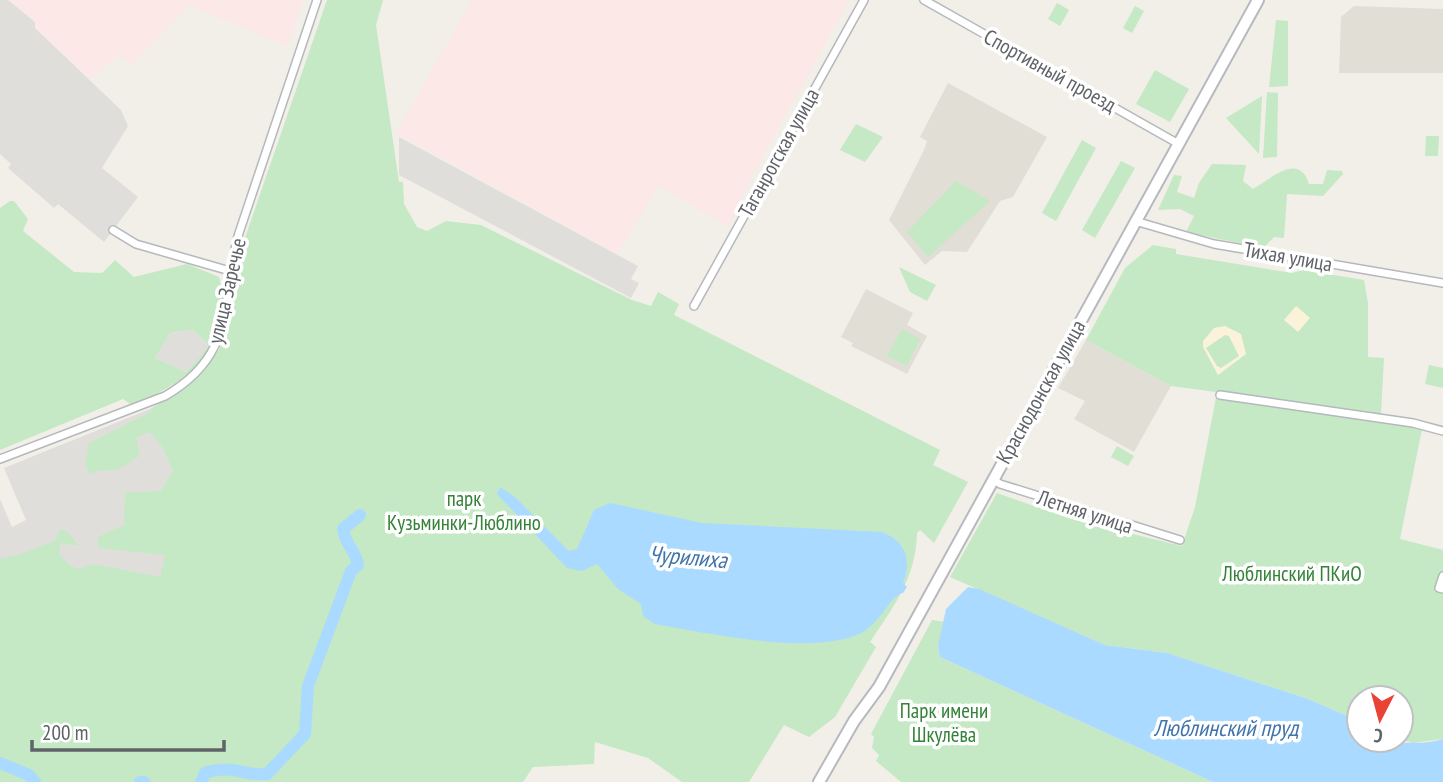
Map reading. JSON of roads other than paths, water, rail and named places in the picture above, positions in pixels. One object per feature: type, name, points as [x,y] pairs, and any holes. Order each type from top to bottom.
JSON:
[{"type":"main road","name":"Краснодонская улица","points":[[820,782],[854,721],[878,687],[1258,0]]},
{"type":"street","name":"улица Заречье","points":[[0,459],[159,398],[181,385],[206,362],[218,343],[230,271],[245,213],[317,0]]},
{"type":"street","name":"Таганрогская улица","points":[[694,306],[864,0]]},
{"type":"street","name":"Спортивный проезд","points":[[923,0],[1177,143]]},
{"type":"street","name":"Тихая улица","points":[[1135,221],[1214,244],[1443,284]]},
{"type":"street","points":[[113,230],[136,244],[230,271]]},
{"type":"street","points":[[1220,395],[1413,424],[1443,431]]},
{"type":"street","name":"Летняя улица","points":[[993,479],[1000,484],[1056,503],[1180,540]]},
{"type":"street","points":[[1441,588],[1443,576]]},
{"type":"water","points":[[500,487],[515,497],[569,551],[577,549],[594,510],[610,503],[702,523],[882,532],[902,546],[907,560],[903,583],[907,587],[865,631],[836,641],[785,643],[729,637],[655,624],[643,616],[641,604],[618,589],[597,564],[582,571],[567,568],[497,494]]},
{"type":"water","name":"Люблинский пруд","points":[[968,587],[979,589],[1105,645],[1167,653],[1308,699],[1345,715],[1345,754],[1415,754],[1415,743],[1443,739],[1443,782],[1213,782],[940,657],[938,646],[946,609]]},
{"type":"waterway","name":"Чурилиха","points":[[201,782],[205,773],[223,770],[267,774],[305,734],[308,686],[351,571],[358,565],[343,529],[360,515]]},
{"type":"waterway","name":"Чурилиха","points":[[0,763],[29,775],[35,782]]},
{"type":"park label","name":"парк Кузьминки-Люблино","points":[[464,511]]},
{"type":"park label","name":"Люблинский ПКиО","points":[[1292,574]]},
{"type":"park label","name":"Парк имени Шкулёва","points":[[944,723]]}]
